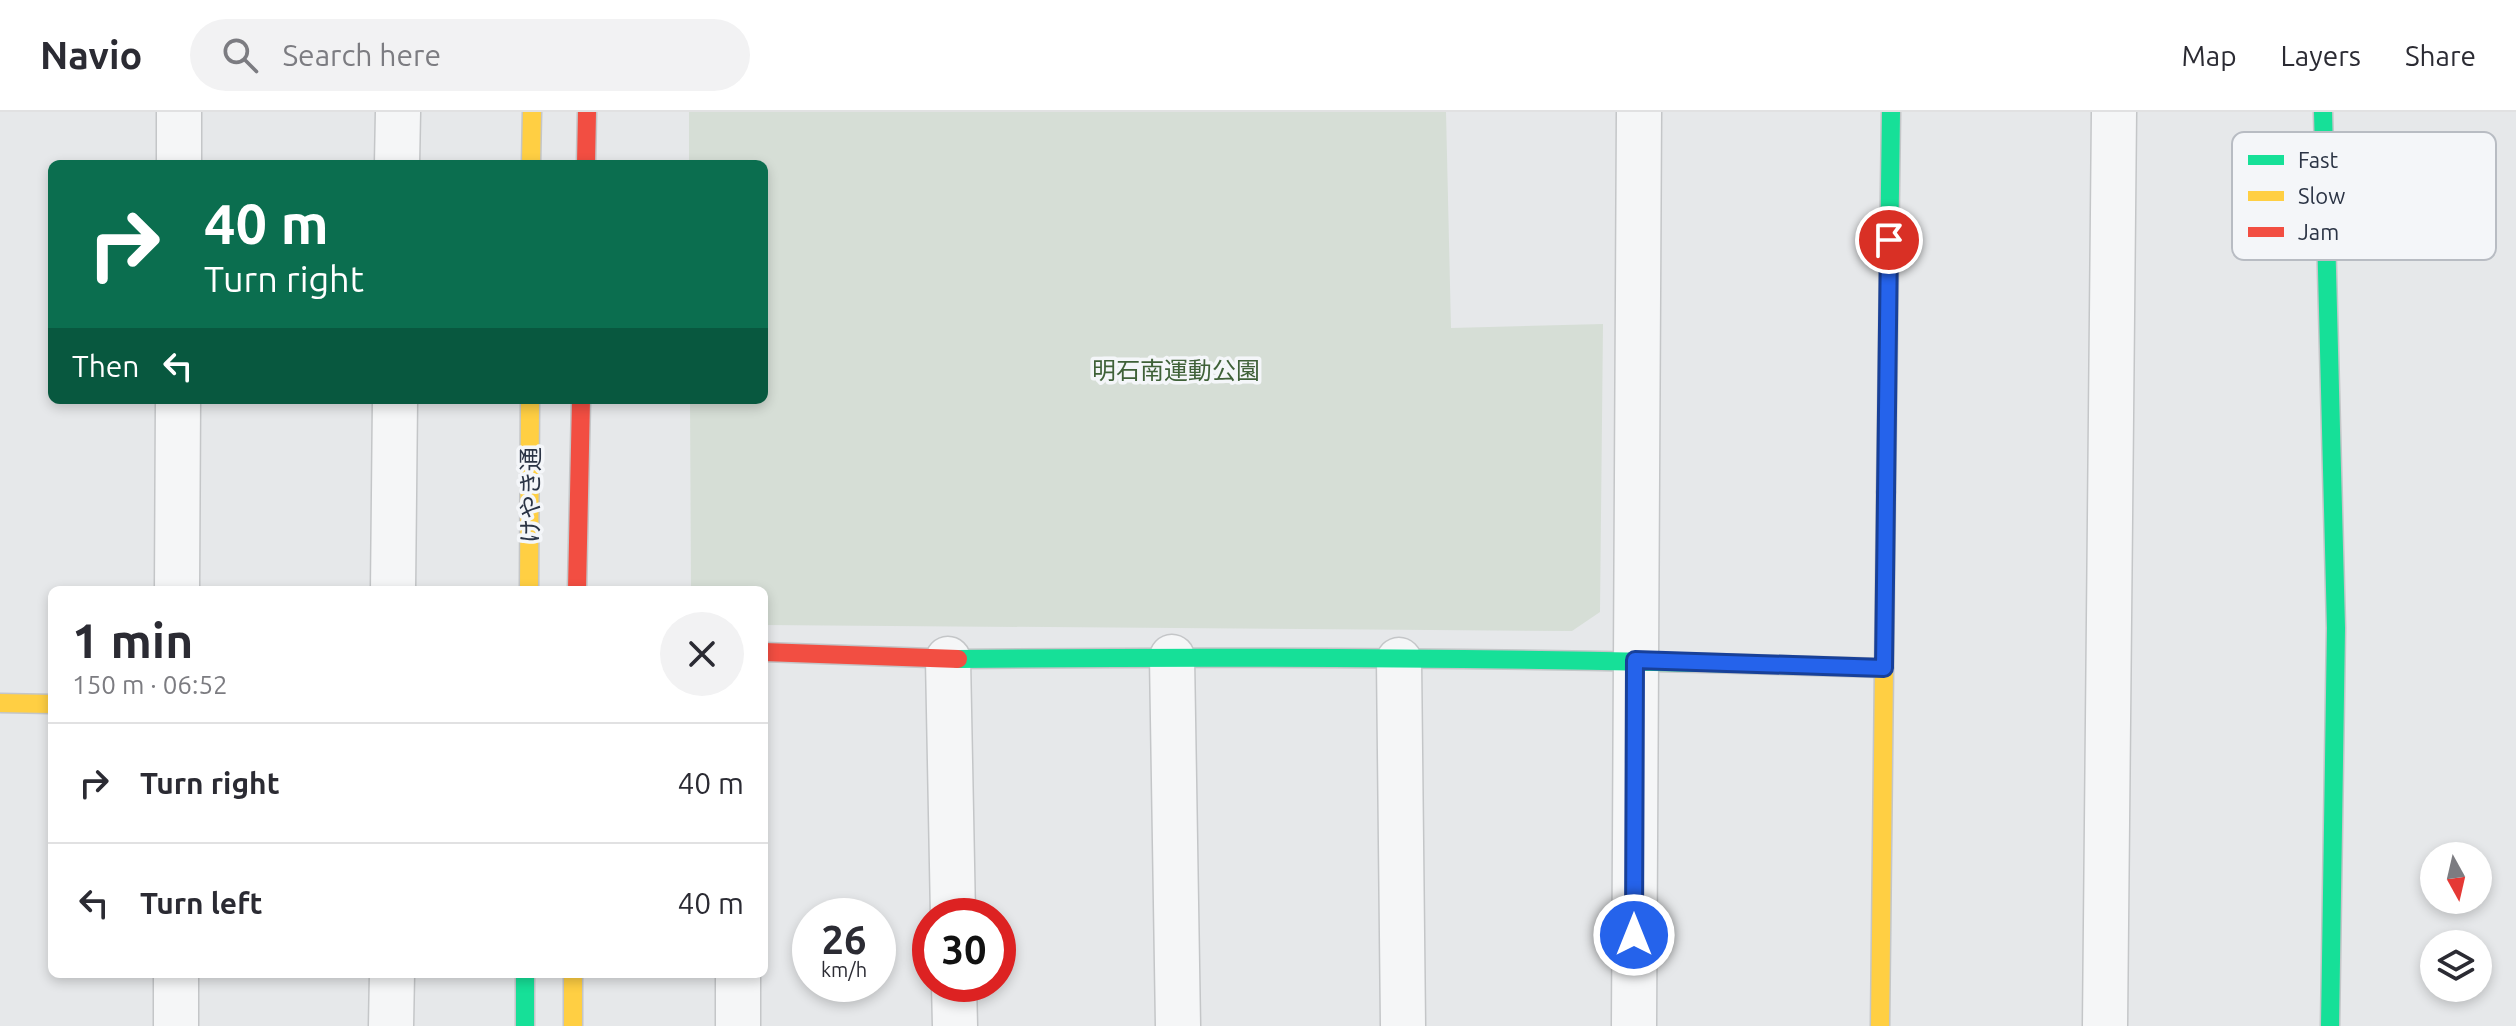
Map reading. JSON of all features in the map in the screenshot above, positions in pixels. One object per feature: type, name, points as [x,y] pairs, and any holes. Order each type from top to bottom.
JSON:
[{"type":"street","points":[[179,112],[179,160]]},
{"type":"street","points":[[397,160],[398,112]]},
{"type":"street","points":[[531,160],[532,112]]},
{"type":"street","points":[[586,160],[587,112]]},
{"type":"street","points":[[1634,1026],[1639,112]]},
{"type":"street","points":[[1880,1026],[1891,112]]},
{"type":"street","points":[[2105,1026],[2114,112]]},
{"type":"street","points":[[2323,112],[2324,132]]},
{"type":"street","points":[[2327,260],[2336,628],[2330,1026]]},
{"type":"street","points":[[177,586],[178,404]]},
{"type":"street","points":[[393,586],[395,404]]},
{"type":"street","name":"けやき通","points":[[529,586],[530,404]]},
{"type":"street","points":[[577,586],[581,404]]},
{"type":"street","points":[[768,652],[948,659],[1635,660],[1884,668]]},
{"type":"street","points":[[1172,657],[1178,1026]]},
{"type":"street","points":[[948,659],[953,898]]},
{"type":"street","points":[[1399,660],[1403,1026]]},
{"type":"street","points":[[0,703],[48,704]]},
{"type":"street","points":[[176,978],[176,1026]]},
{"type":"street","points":[[391,1026],[392,978]]},
{"type":"street","points":[[525,978],[525,1026]]},
{"type":"street","points":[[573,978],[573,1026]]},
{"type":"street","points":[[738,978],[738,1026]]},
{"type":"street","points":[[954,1002],[955,1026]]},
{"type":"green space","name":"明石南運動公園","points":[[689,112],[1446,112],[1451,328],[1603,324],[1600,612],[1572,631],[768,625],[768,586],[691,586],[690,404],[768,404],[768,160],[689,160]]},
{"type":"traffic: fast","points":[[1886,492],[1891,112]]},
{"type":"traffic: fast","points":[[2323,112],[2324,132]]},
{"type":"traffic: fast","points":[[2327,260],[2336,628],[2330,1026]]},
{"type":"traffic: fast","points":[[958,659],[1421,659],[1884,668]]},
{"type":"traffic: fast","points":[[525,978],[525,1026]]},
{"type":"traffic: slow","points":[[531,160],[532,112]]},
{"type":"traffic: slow","points":[[529,586],[530,404]]},
{"type":"traffic: slow","points":[[1880,1026],[1886,492]]},
{"type":"traffic: slow","points":[[0,703],[48,704]]},
{"type":"traffic: slow","points":[[573,978],[573,1026]]},
{"type":"traffic: jam","points":[[586,160],[587,112]]},
{"type":"traffic: jam","points":[[577,586],[581,404]]},
{"type":"traffic: jam","points":[[768,652],[958,659]]},
{"type":"route","points":[[1634,935],[1635,660],[1884,668],[1889,240]]}]
